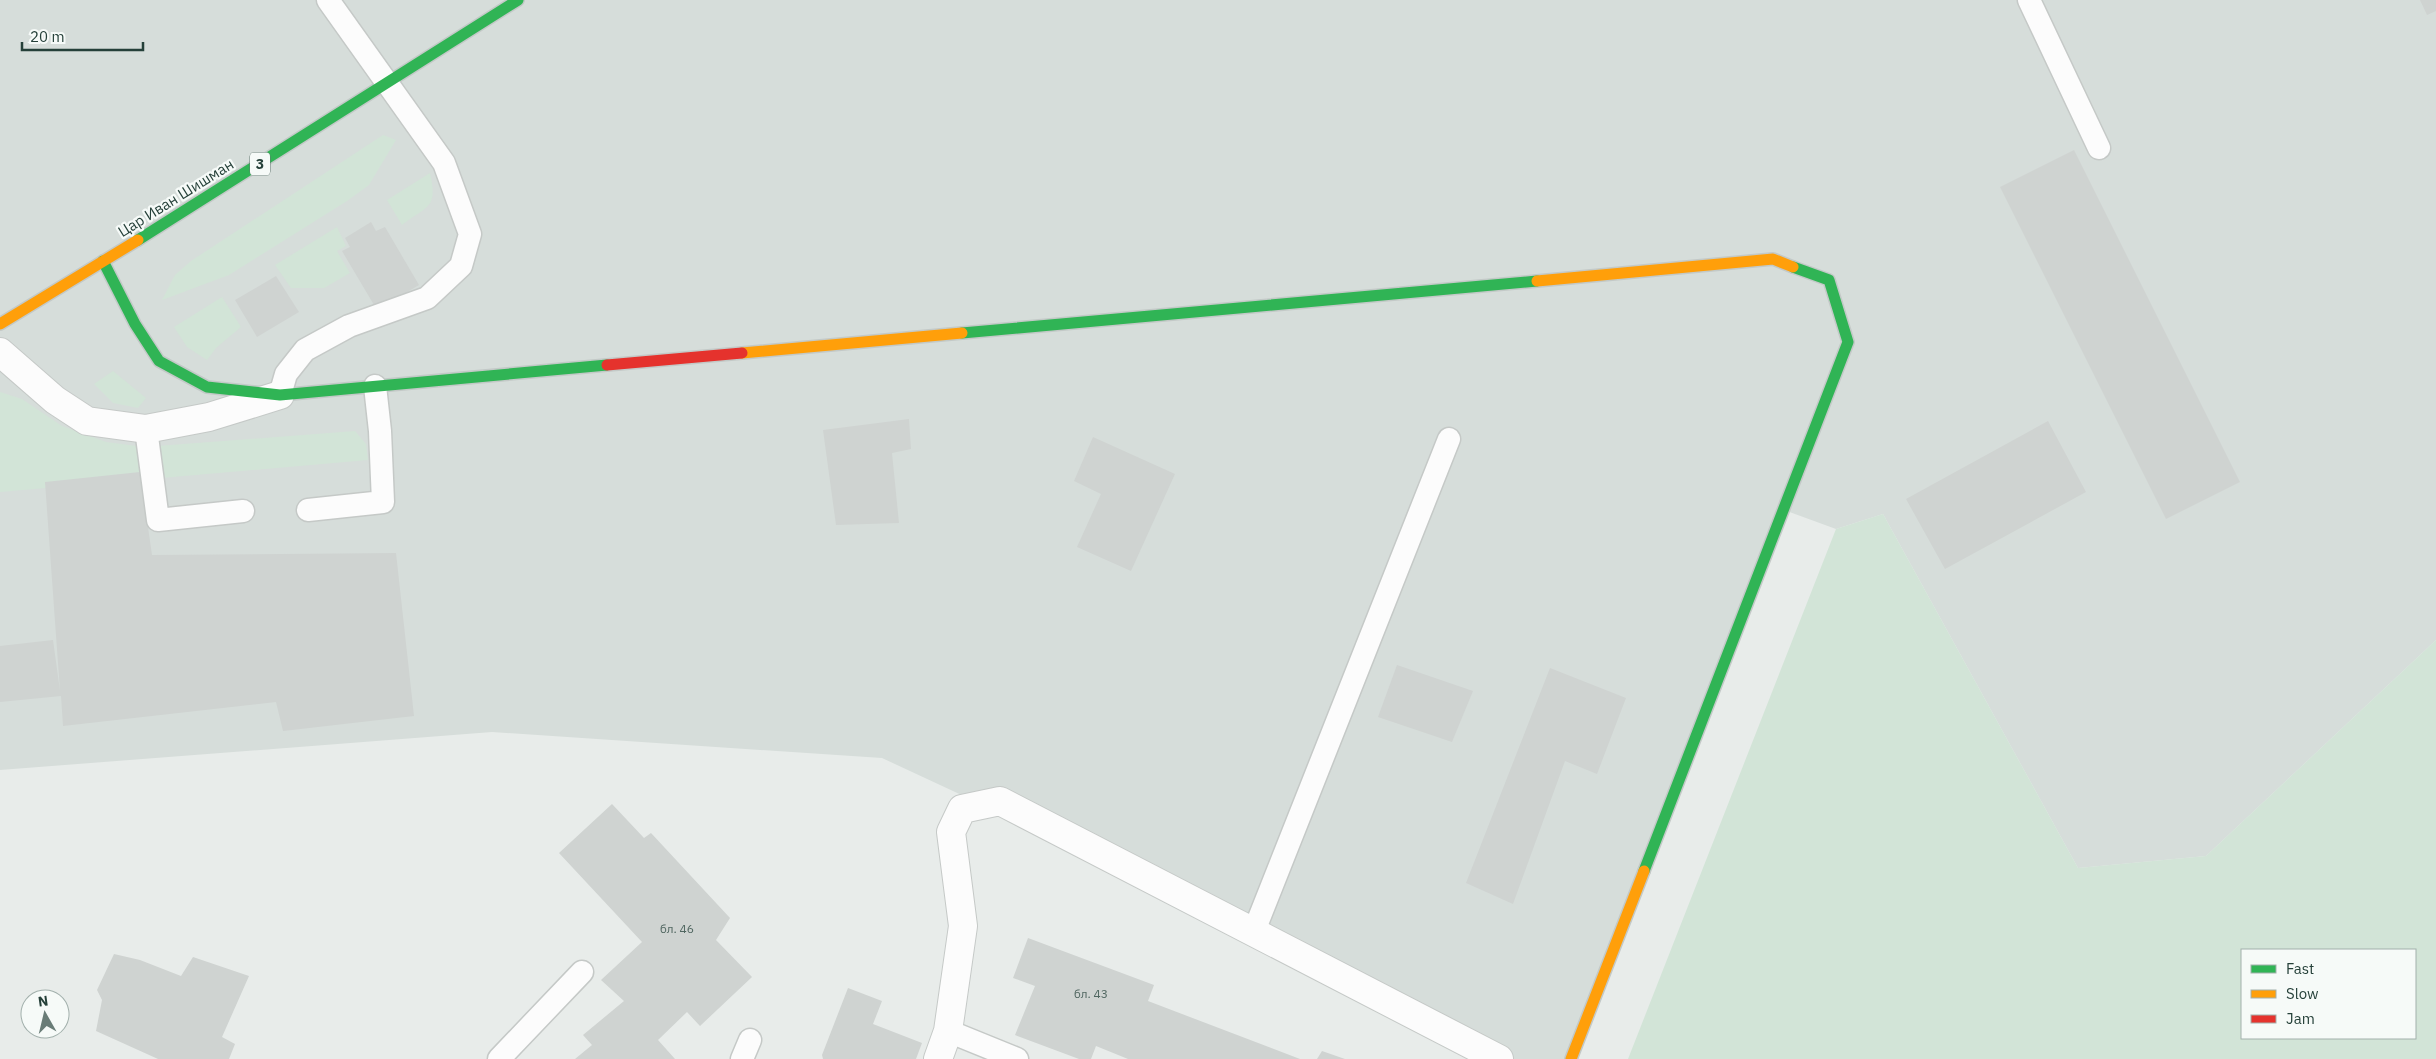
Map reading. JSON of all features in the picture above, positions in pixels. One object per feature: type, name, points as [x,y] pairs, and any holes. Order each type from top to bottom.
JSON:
[{"type":"street","name":"Цар Иван Шишман","points":[[0,324],[518,0]]},
{"type":"street","points":[[103,261],[135,324],[159,362],[207,387],[280,395],[1773,259],[1829,280],[1848,342],[1571,1059]]},
{"type":"street","points":[[0,352],[55,400],[87,421],[146,429],[209,417],[280,395]]},
{"type":"street","points":[[938,1059],[948,1031],[962,926],[951,832],[962,809],[1000,801],[1499,1059]]},
{"type":"lane","points":[[280,395],[286,374],[305,350],[349,326],[427,298],[461,266],[470,234],[444,163],[385,84],[328,0]]},
{"type":"lane","points":[[2029,0],[2099,148]]},
{"type":"lane","points":[[308,510],[383,502],[380,431],[375,386]]},
{"type":"lane","points":[[146,429],[158,520],[243,511]]},
{"type":"lane","points":[[1254,931],[1449,439]]},
{"type":"lane","points":[[499,1059],[582,972]]},
{"type":"lane","points":[[948,1031],[1017,1059]]},
{"type":"shaded area","points":[[0,0],[2436,0],[2436,640],[2206,856],[2078,868],[1883,514],[1836,529],[1784,510],[1571,1059],[1499,1059],[1254,931],[882,758],[492,732],[0,770]]},
{"type":"green space","points":[[383,135],[396,140],[369,185],[347,201],[229,275],[162,300],[175,275],[191,261]]},
{"type":"green space","points":[[430,173],[432,200],[429,205],[402,225],[387,200]]},
{"type":"green space","points":[[337,227],[346,246],[337,251],[350,273],[324,288],[291,288],[275,265]]},
{"type":"green space","points":[[222,297],[241,327],[216,348],[207,360],[187,347],[174,327]]},
{"type":"green space","points":[[113,371],[146,398],[138,408],[113,403],[94,384]]},
{"type":"green space","points":[[0,392],[22,399],[62,426],[106,442],[144,447],[355,431],[366,444],[368,460],[0,492]]},
{"type":"green space","points":[[1883,514],[2078,868],[2206,856],[2436,640],[2436,1059],[1628,1059],[1836,529]]},
{"type":"building","points":[[2420,0],[2436,0],[2436,11],[2427,15]]},
{"type":"building","points":[[2074,150],[2240,482],[2166,519],[2000,187]]},
{"type":"building","points":[[371,222],[376,231],[385,227],[419,285],[377,310],[342,251],[350,247],[345,238]]},
{"type":"building","points":[[276,276],[299,312],[257,337],[235,300]]},
{"type":"building","points":[[909,419],[911,449],[892,453],[899,523],[836,525],[823,430]]},
{"type":"building","points":[[2048,421],[2086,492],[1945,569],[1906,499]]},
{"type":"building","points":[[1093,437],[1175,474],[1131,571],[1077,547],[1101,494],[1074,481]]},
{"type":"building","points":[[140,472],[152,555],[396,553],[414,716],[283,731],[276,702],[63,726],[61,696],[0,702],[0,646],[53,640],[60,691],[45,482]]},
{"type":"building","points":[[1397,665],[1473,691],[1452,742],[1378,717]]},
{"type":"building","points":[[1550,668],[1626,698],[1597,774],[1565,761],[1513,904],[1466,883]]},
{"type":"building","points":[[612,804],[644,838],[651,833],[730,918],[716,940],[752,977],[700,1026],[687,1012],[658,1040],[675,1059],[575,1059],[592,1045],[583,1035],[624,1001],[601,980],[642,942],[559,853]]},
{"type":"building","points":[[1028,938],[1154,985],[1148,1001],[1300,1059],[1128,1059],[1096,1046],[1091,1059],[1079,1059],[1015,1035],[1035,986],[1013,978]]},
{"type":"building","points":[[114,954],[140,960],[181,976],[193,957],[249,976],[222,1037],[235,1044],[229,1059],[158,1059],[96,1031],[102,1000],[97,990]]},
{"type":"building","points":[[848,988],[882,1001],[873,1024],[922,1043],[916,1059],[823,1059],[822,1055]]},
{"type":"building","points":[[1322,1051],[1345,1059],[1317,1059]]},
{"type":"traffic: fast","points":[[138,240],[518,0]]},
{"type":"traffic: fast","points":[[103,261],[135,324],[159,361],[207,387],[280,395],[607,365]]},
{"type":"traffic: fast","points":[[1644,871],[1848,342],[1829,280],[1793,267]]},
{"type":"traffic: fast","points":[[962,333],[1537,281]]},
{"type":"traffic: slow","points":[[0,324],[138,240]]},
{"type":"traffic: slow","points":[[1537,281],[1773,259],[1793,267]]},
{"type":"traffic: slow","points":[[742,353],[962,333]]},
{"type":"traffic: slow","points":[[1571,1059],[1644,871]]},
{"type":"traffic: jam","points":[[607,365],[742,353]]}]
